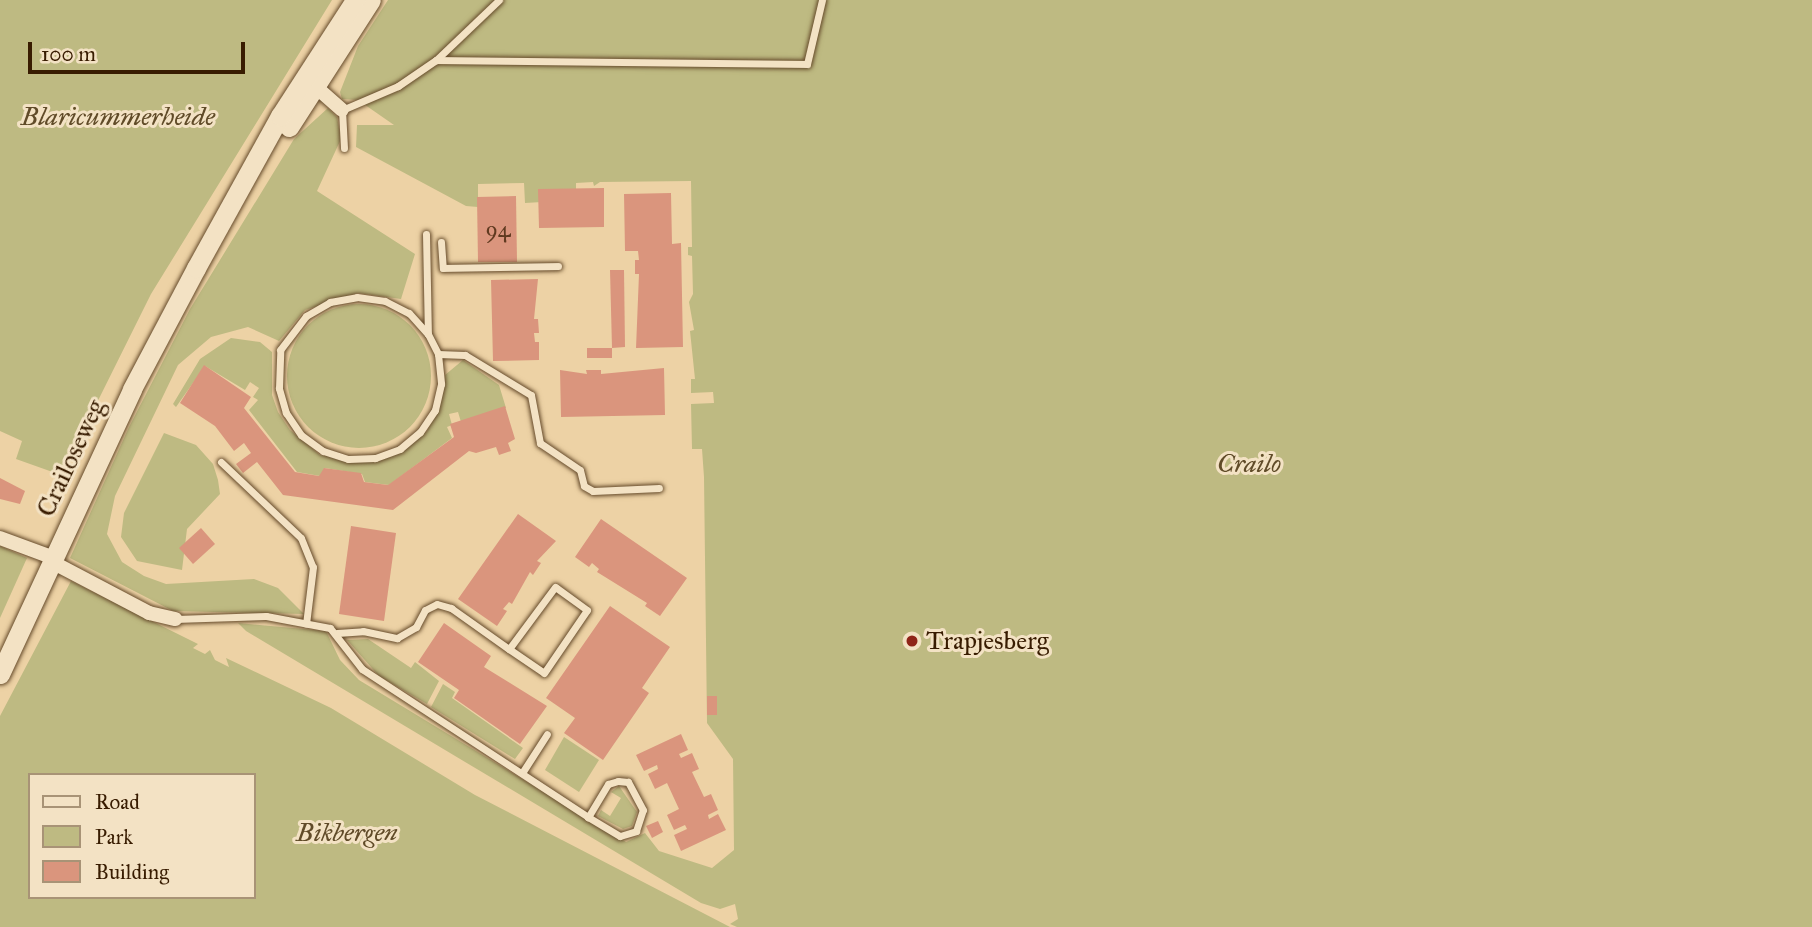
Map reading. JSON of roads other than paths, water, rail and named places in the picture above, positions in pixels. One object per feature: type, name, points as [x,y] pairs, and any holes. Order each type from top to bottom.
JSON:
[{"type":"main road","name":"Crailoseweg","points":[[0,674],[132,389],[196,268],[310,81],[355,0]]},
{"type":"main road","name":"Crailoseweg","points":[[310,81],[371,0]]},
{"type":"street","points":[[310,81],[342,110]]},
{"type":"street","points":[[0,538],[53,560],[149,612],[175,619]]},
{"type":"lane","points":[[344,148],[342,110],[398,86],[436,60],[499,0]]},
{"type":"lane","points":[[436,60],[807,64],[822,0]]},
{"type":"lane","points":[[426,234],[428,334]]},
{"type":"lane","points":[[441,242],[443,268],[558,266]]},
{"type":"lane","points":[[357,296],[385,301],[409,313],[428,334],[438,354],[441,384],[435,410],[421,432],[400,449],[375,458],[348,459],[323,451],[301,435],[286,413],[279,388],[280,350],[306,316],[330,302],[357,296]]},
{"type":"lane","points":[[438,354],[465,355],[531,395],[540,443],[580,470],[584,486],[593,491],[659,488]]},
{"type":"lane","points":[[221,462],[301,538],[313,567],[306,624]]},
{"type":"lane","points":[[175,619],[266,616],[337,633],[363,631],[397,638],[416,627],[425,610],[437,604],[452,608],[509,649],[544,673],[587,610],[555,587],[509,649]]},
{"type":"lane","points":[[337,633],[344,649],[362,669],[588,817],[620,836],[629,835],[642,822],[643,810],[628,782],[618,781],[608,784],[588,817]]},
{"type":"lane","points":[[522,773],[547,734]]},
{"type":"place","name":"Trapjesberg","points":[[912,641]]},
{"type":"park label","name":"Blaricummerheide","points":[[118,117]]},
{"type":"park label","name":"Crailo","points":[[1249,464]]},
{"type":"park label","name":"Bikbergen","points":[[347,833]]}]
